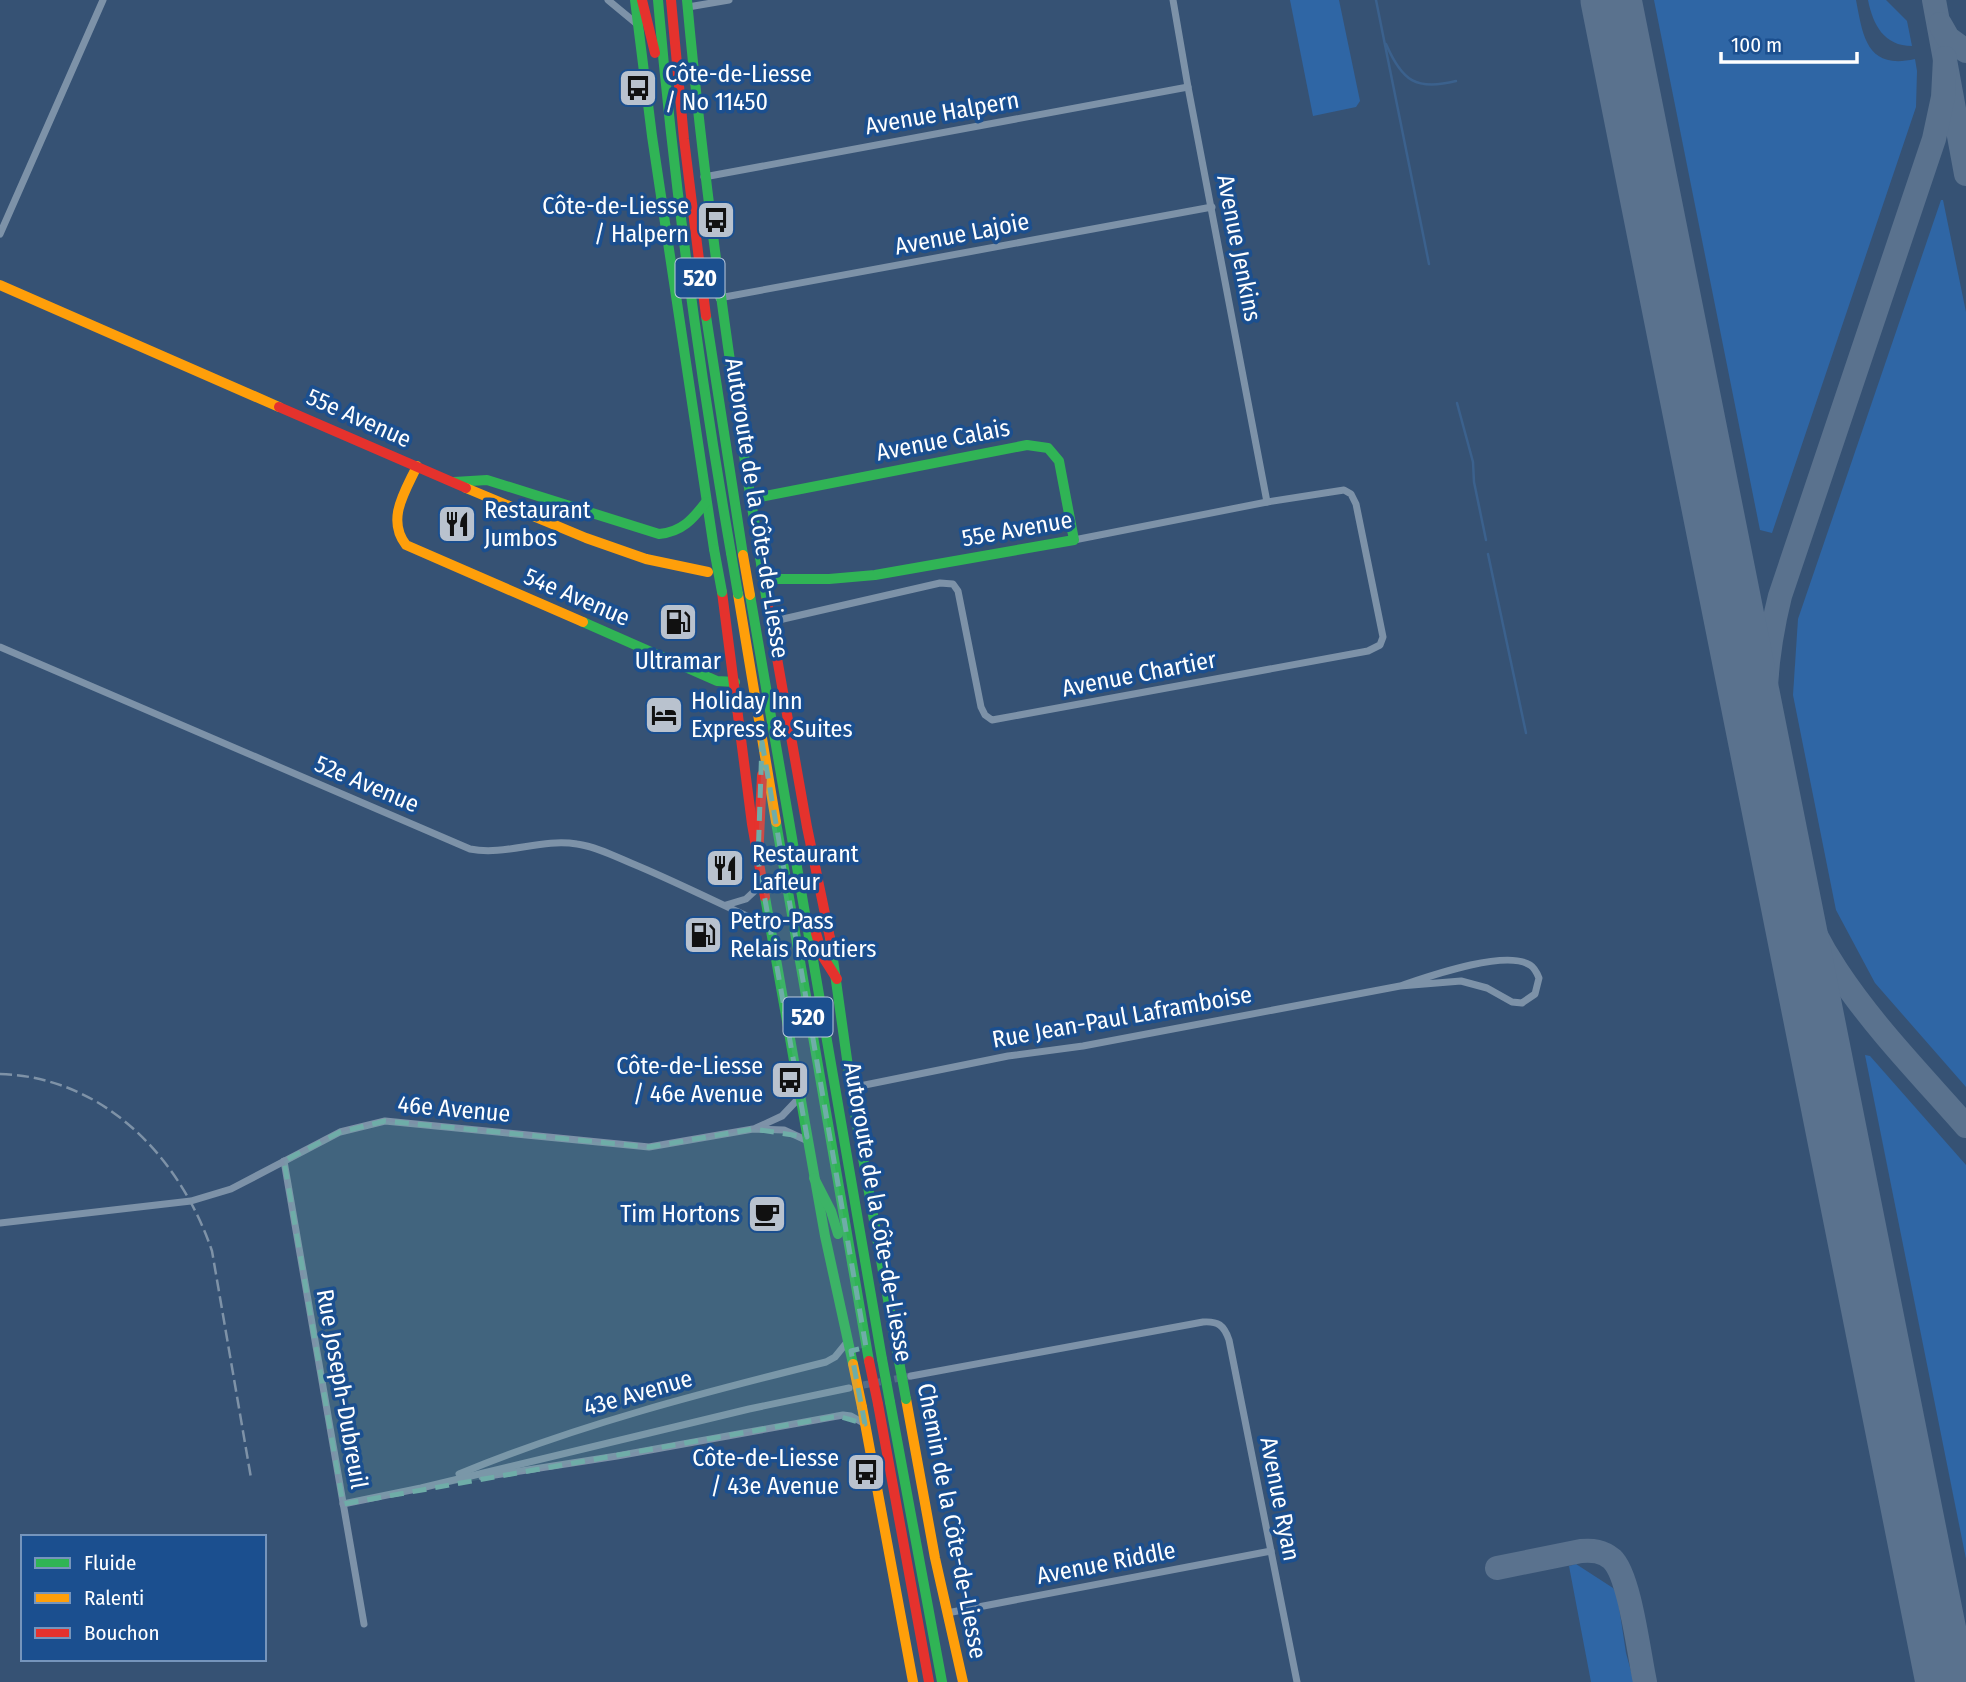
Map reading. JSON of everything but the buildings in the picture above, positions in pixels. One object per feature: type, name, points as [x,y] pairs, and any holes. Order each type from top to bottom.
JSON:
[{"type":"main road","points":[[635,0],[706,502],[735,682],[748,800],[814,1178],[862,1407],[913,1682]]},
{"type":"main road","points":[[642,0],[667,101]]},
{"type":"main road","name":"Autoroute de la Côte-de-Liesse","points":[[658,0],[687,279],[737,554],[750,595],[882,1359],[944,1682]]},
{"type":"main road","name":"Autoroute de la Côte-de-Liesse","points":[[671,0],[689,187],[737,554],[737,594],[856,1292],[929,1682]]},
{"type":"main road","name":"Chemin de la Côte-de-Liesse","points":[[688,3],[704,177],[719,298],[770,622],[837,979],[850,1088],[898,1356],[947,1613],[964,1682]]},
{"type":"main road","name":"55e Avenue","points":[[0,285],[452,482],[608,546],[646,559],[708,572]]},
{"type":"main road","name":"Avenue Calais","points":[[750,499],[1007,449],[1042,445],[1053,452],[1059,461],[1074,540]]},
{"type":"main road","name":"54e Avenue","points":[[416,466],[395,519],[397,534],[406,545],[717,681],[735,682]]},
{"type":"main road","points":[[452,482],[487,480],[659,534],[683,528],[706,502]]},
{"type":"main road","name":"55e Avenue","points":[[773,579],[829,579],[885,574],[1074,540]]},
{"type":"main road","points":[[758,860],[762,742]]},
{"type":"main road","points":[[800,882],[823,957],[837,979]]},
{"type":"main road","points":[[814,1178],[831,1211],[856,1292]]},
{"type":"street","points":[[0,234],[103,0]]},
{"type":"street","points":[[608,0],[637,23]]},
{"type":"street","points":[[688,3],[729,0]]},
{"type":"street","name":"Avenue Jenkins","points":[[1173,0],[1267,502]]},
{"type":"street","name":"Avenue Halpern","points":[[704,177],[1188,87]]},
{"type":"street","name":"Avenue Lajoie","points":[[719,298],[1212,206]]},
{"type":"street","name":"Avenue Chartier","points":[[770,622],[940,583],[953,584],[958,591],[981,707],[985,715],[992,720],[1377,648],[1383,631],[1353,497],[1344,490],[1335,490],[1267,502]]},
{"type":"street","name":"55e Avenue","points":[[1074,540],[1267,502]]},
{"type":"street","name":"52e Avenue","points":[[0,647],[470,849],[489,853],[554,843],[581,844],[726,905],[771,927]]},
{"type":"street","points":[[726,905],[746,900],[762,884]]},
{"type":"street","name":"Rue Jean-Paul Laframboise","points":[[850,1088],[1008,1056],[1083,1046],[1400,986],[1461,981],[1487,988],[1517,1003],[1531,998],[1539,983],[1535,969],[1520,961],[1469,965],[1400,986]]},
{"type":"street","name":"46e Avenue","points":[[752,1129],[782,1116],[800,1097]]},
{"type":"street","name":"46e Avenue","points":[[0,1223],[191,1201],[231,1189],[340,1132],[385,1121],[649,1147],[752,1129],[784,1130],[808,1141]]},
{"type":"street","name":"Rue Joseph-Dubreuil","points":[[284,1161],[364,1624]]},
{"type":"street","name":"Avenue Ryan","points":[[911,1376],[1194,1323],[1210,1321],[1222,1325],[1229,1340],[1297,1682]]},
{"type":"street","name":"43e Avenue","points":[[436,1484],[530,1445],[760,1378],[826,1362],[835,1357],[848,1341]]},
{"type":"street","name":"43e Avenue","points":[[343,1504],[849,1388]]},
{"type":"street","name":"43e Avenue","points":[[436,1484],[631,1454],[838,1416],[851,1416],[865,1424]]},
{"type":"street","name":"Avenue Riddle","points":[[947,1613],[1271,1551]]},
{"type":"highlighted area","points":[[762,742],[866,1347],[851,1351],[865,1424],[838,1416],[343,1504],[284,1161],[340,1132],[385,1121],[649,1147],[753,1129],[807,1137],[758,860]]},
{"type":"shaded area","points":[[1290,0],[1339,0],[1360,101],[1356,107],[1313,116]]},
{"type":"shaded area","points":[[1654,0],[1856,0],[1865,38],[1877,55],[1887,60],[1915,59],[1916,107],[1772,533],[1760,530]]},
{"type":"shaded area","points":[[1868,0],[1886,0],[1907,21],[1912,46],[1894,42],[1881,32],[1873,18]]},
{"type":"shaded area","points":[[1941,200],[1966,312],[1966,1087],[1875,983],[1836,910],[1793,695],[1798,619]]},
{"type":"shaded area","points":[[1865,1055],[1870,1056],[1966,1165],[1966,1559]]},
{"type":"shaded area","points":[[1576,1564],[1613,1588],[1617,1594],[1626,1653],[1634,1682],[1591,1682],[1569,1566]]},
{"type":"waterway","points":[[1376,0],[1429,264]]},
{"type":"waterway","points":[[1386,44],[1398,67],[1412,80],[1430,85],[1456,81]]},
{"type":"waterway","points":[[1457,403],[1473,462],[1474,482],[1486,540]]},
{"type":"waterway","points":[[1488,554],[1526,733]]},
{"type":"taxiway","points":[[1934,0],[1966,174]]},
{"type":"taxiway","points":[[1940,24],[1948,38],[1966,51]]},
{"type":"taxiway","points":[[1945,58],[1943,97],[1934,139],[1780,596],[1771,643],[1765,741],[1779,838],[1793,884],[1813,929],[1837,971],[1867,1012],[1966,1126]]},
{"type":"taxiway","points":[[1918,1540],[1951,1682]]},
{"type":"taxiway","points":[[1497,1568],[1581,1551],[1605,1554],[1612,1559],[1629,1598],[1645,1682]]},
{"type":"runway","points":[[1611,0],[1946,1682]]},
{"type":"tunnel","points":[[853,1387],[911,1376]]},
{"type":"railway","points":[[0,1074],[38,1079],[73,1090],[104,1107],[133,1128],[158,1154],[180,1184],[212,1251],[251,1478]]},
{"type":"traffic: fast","points":[[635,0],[652,136],[714,549]]},
{"type":"traffic: fast","points":[[658,0],[688,277],[731,553]]},
{"type":"traffic: fast","points":[[687,0],[719,279],[760,557]]},
{"type":"traffic: fast","points":[[706,316],[743,555]]},
{"type":"traffic: fast","points":[[750,499],[1027,445],[1048,448],[1059,461],[1074,540],[875,575],[829,579],[773,579]]},
{"type":"traffic: fast","points":[[454,482],[487,480],[659,534],[674,531],[686,524],[706,502]]},
{"type":"traffic: fast","points":[[714,549],[722,592]]},
{"type":"traffic: fast","points":[[731,553],[738,594]]},
{"type":"traffic: fast","points":[[760,557],[766,596]]},
{"type":"traffic: fast","points":[[750,595],[882,1359]]},
{"type":"traffic: fast","points":[[583,622],[717,681],[735,682]]},
{"type":"traffic: fast","points":[[776,822],[869,1361]]},
{"type":"traffic: fast","points":[[765,897],[825,1236],[853,1364]]},
{"type":"traffic: fast","points":[[830,938],[853,1102],[898,1356]]},
{"type":"traffic: fast","points":[[814,1178],[831,1211],[838,1234]]},
{"type":"traffic: fast","points":[[898,1356],[906,1399]]},
{"type":"traffic: fast","points":[[882,1359],[890,1402]]},
{"type":"traffic: fast","points":[[890,1402],[942,1682]]},
{"type":"traffic: slow","points":[[0,285],[279,407]]},
{"type":"traffic: slow","points":[[417,466],[403,496],[398,515],[400,535],[406,545],[583,622]]},
{"type":"traffic: slow","points":[[466,488],[586,538],[646,559],[708,572]]},
{"type":"traffic: slow","points":[[743,555],[750,595]]},
{"type":"traffic: slow","points":[[738,594],[776,822]]},
{"type":"traffic: slow","points":[[853,1364],[862,1407]]},
{"type":"traffic: slow","points":[[906,1399],[935,1558],[963,1682]]},
{"type":"traffic: slow","points":[[862,1407],[913,1682]]},
{"type":"traffic: jam","points":[[642,0],[655,53]]},
{"type":"traffic: jam","points":[[671,0],[684,139],[706,316]]},
{"type":"traffic: jam","points":[[279,407],[466,488]]},
{"type":"traffic: jam","points":[[722,592],[752,824],[765,897]]},
{"type":"traffic: jam","points":[[766,596],[807,827],[830,938]]},
{"type":"traffic: jam","points":[[758,860],[762,775]]},
{"type":"traffic: jam","points":[[816,933],[823,957],[837,979]]},
{"type":"traffic: jam","points":[[869,1361],[878,1404]]},
{"type":"traffic: jam","points":[[878,1404],[929,1682]]},
{"type":"place","name":"Côte-de-Liesse / No 11450","points":[[638,88]]},
{"type":"place","name":"Côte-de-Liesse / Halpern","points":[[716,220]]},
{"type":"place","name":"Restaurant Jumbos","points":[[457,524]]},
{"type":"place","name":"Ultramar","points":[[678,622]]},
{"type":"place","name":"Holiday Inn Express & Suites","points":[[664,715]]},
{"type":"place","name":"Restaurant Lafleur","points":[[725,868]]},
{"type":"place","name":"Petro-Pass Relais Routiers","points":[[703,935]]},
{"type":"place","name":"Côte-de-Liesse / 46e Avenue","points":[[790,1080]]},
{"type":"place","name":"Tim Hortons","points":[[767,1214]]},
{"type":"place","name":"Côte-de-Liesse / 43e Avenue","points":[[866,1472]]}]
